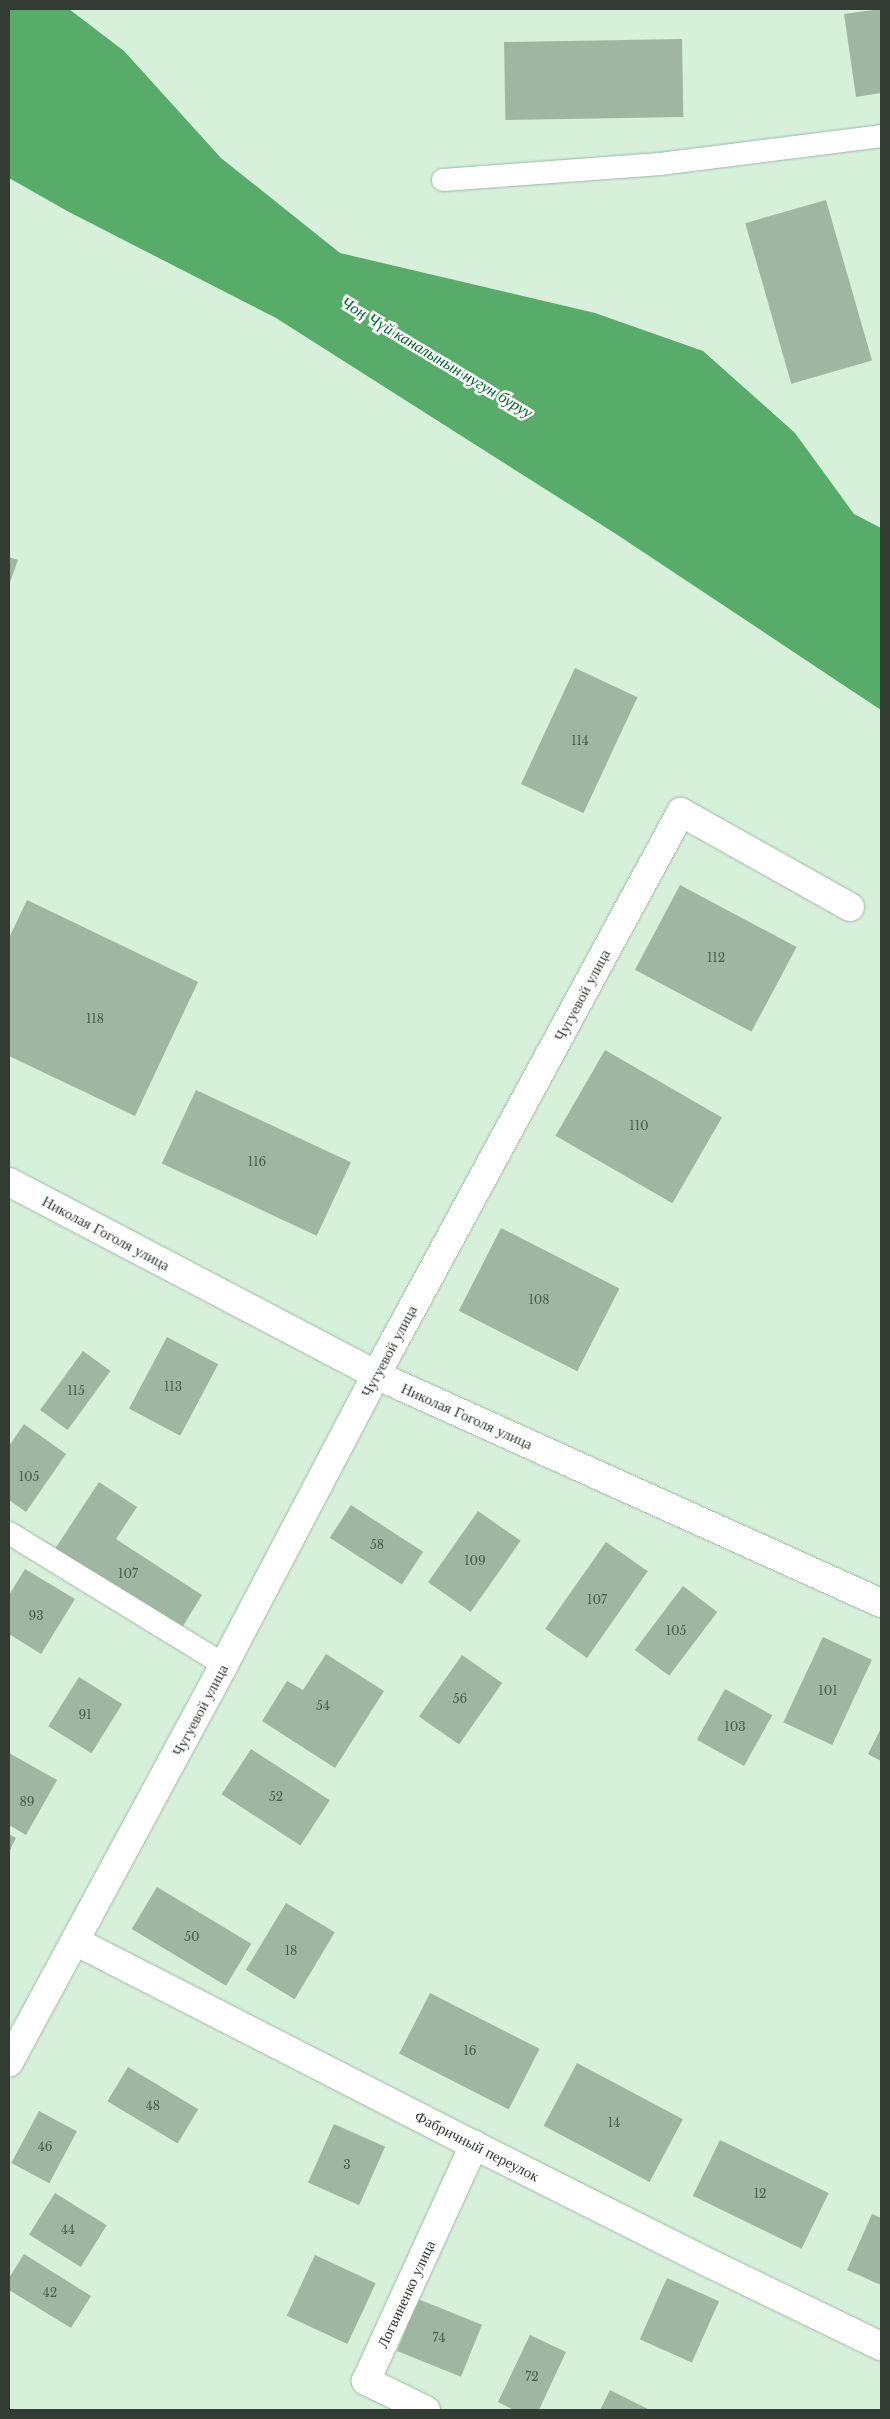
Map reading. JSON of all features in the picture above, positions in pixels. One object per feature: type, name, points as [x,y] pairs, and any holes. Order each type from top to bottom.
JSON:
[{"type":"street","name":"Чугуевой улица","points":[[9,2063],[224,1666],[376,1375],[681,812],[850,907]]},
{"type":"street","name":"Николая Гоголя улица","points":[[9,1182],[376,1375],[881,1603]]},
{"type":"street","name":"Фабричный переулок","points":[[75,1941],[474,2145],[711,2264],[881,2346]]},
{"type":"street","name":"Логвиненко улица","points":[[426,2410],[366,2381],[474,2145]]},
{"type":"lane","points":[[443,180],[660,164],[881,136]]},
{"type":"lane","points":[[9,1533],[224,1666]]},
{"type":"water","name":"Чоң Чүй каналынын нугун буруу","points":[[9,9],[69,9],[124,51],[221,158],[340,253],[595,313],[703,351],[795,433],[854,514],[881,528],[881,710],[616,534],[276,318],[69,212],[9,178]]},
{"type":"building","points":[[881,9],[881,93],[856,97],[844,14]]},
{"type":"building","points":[[682,39],[683,117],[505,120],[504,42]]},
{"type":"building","points":[[826,200],[872,361],[791,384],[745,223]]},
{"type":"building","points":[[9,557],[18,560],[9,585]]},
{"type":"building","points":[[575,668],[638,697],[583,813],[521,784]]},
{"type":"building","points":[[680,885],[797,947],[751,1032],[635,970]]},
{"type":"building","points":[[27,900],[198,982],[135,1116],[9,1056],[9,938]]},
{"type":"building","points":[[605,1050],[722,1118],[672,1203],[556,1136]]},
{"type":"building","points":[[196,1090],[351,1162],[317,1236],[162,1163]]},
{"type":"building","points":[[501,1228],[620,1288],[577,1371],[459,1311]]},
{"type":"building","points":[[167,1337],[218,1364],[180,1436],[129,1409]]},
{"type":"building","points":[[83,1351],[111,1371],[68,1430],[40,1410]]},
{"type":"building","points":[[24,1424],[66,1454],[26,1512],[9,1500],[9,1446]]},
{"type":"building","points":[[99,1482],[137,1507],[116,1539],[202,1595],[178,1634],[53,1552]]},
{"type":"building","points":[[351,1505],[423,1552],[402,1585],[330,1538]]},
{"type":"building","points":[[478,1511],[521,1541],[471,1612],[428,1582]]},
{"type":"building","points":[[606,1542],[648,1571],[587,1658],[545,1629]]},
{"type":"building","points":[[25,1569],[75,1599],[41,1654],[9,1634],[9,1595]]},
{"type":"building","points":[[683,1586],[717,1612],[669,1676],[635,1650]]},
{"type":"building","points":[[823,1637],[872,1660],[832,1745],[783,1722]]},
{"type":"building","points":[[326,1654],[384,1691],[335,1768],[262,1721],[287,1681],[303,1690]]},
{"type":"building","points":[[462,1655],[502,1683],[459,1745],[419,1716]]},
{"type":"building","points":[[79,1677],[122,1704],[92,1753],[48,1726]]},
{"type":"building","points":[[725,1689],[772,1715],[744,1766],[697,1740]]},
{"type":"building","points":[[881,1728],[881,1761],[868,1754]]},
{"type":"building","points":[[251,1749],[330,1800],[300,1845],[222,1794]]},
{"type":"building","points":[[9,1753],[57,1780],[26,1835],[9,1825]]},
{"type":"building","points":[[9,1834],[16,1838],[9,1852]]},
{"type":"building","points":[[157,1887],[251,1944],[226,1986],[132,1929]]},
{"type":"building","points":[[286,1903],[335,1932],[295,1999],[246,1970]]},
{"type":"building","points":[[430,1993],[540,2049],[509,2109],[399,2054]]},
{"type":"building","points":[[577,2063],[683,2119],[650,2182],[544,2126]]},
{"type":"building","points":[[128,2067],[198,2109],[178,2144],[107,2101]]},
{"type":"building","points":[[39,2111],[77,2131],[49,2183],[11,2163]]},
{"type":"building","points":[[334,2124],[385,2147],[359,2205],[308,2182]]},
{"type":"building","points":[[720,2140],[829,2193],[802,2249],[693,2196]]},
{"type":"building","points":[[55,2193],[107,2225],[81,2267],[29,2235]]},
{"type":"building","points":[[872,2214],[881,2218],[881,2285],[847,2270]]},
{"type":"building","points":[[24,2254],[91,2296],[71,2328],[9,2290],[9,2278]]},
{"type":"building","points":[[315,2255],[376,2283],[347,2344],[287,2316]]},
{"type":"building","points":[[667,2278],[719,2301],[692,2362],[640,2339]]},
{"type":"building","points":[[418,2299],[482,2325],[461,2377],[397,2351]]},
{"type":"building","points":[[530,2335],[566,2352],[539,2410],[514,2410],[498,2402]]},
{"type":"building","points":[[610,2390],[650,2410],[600,2410]]}]
